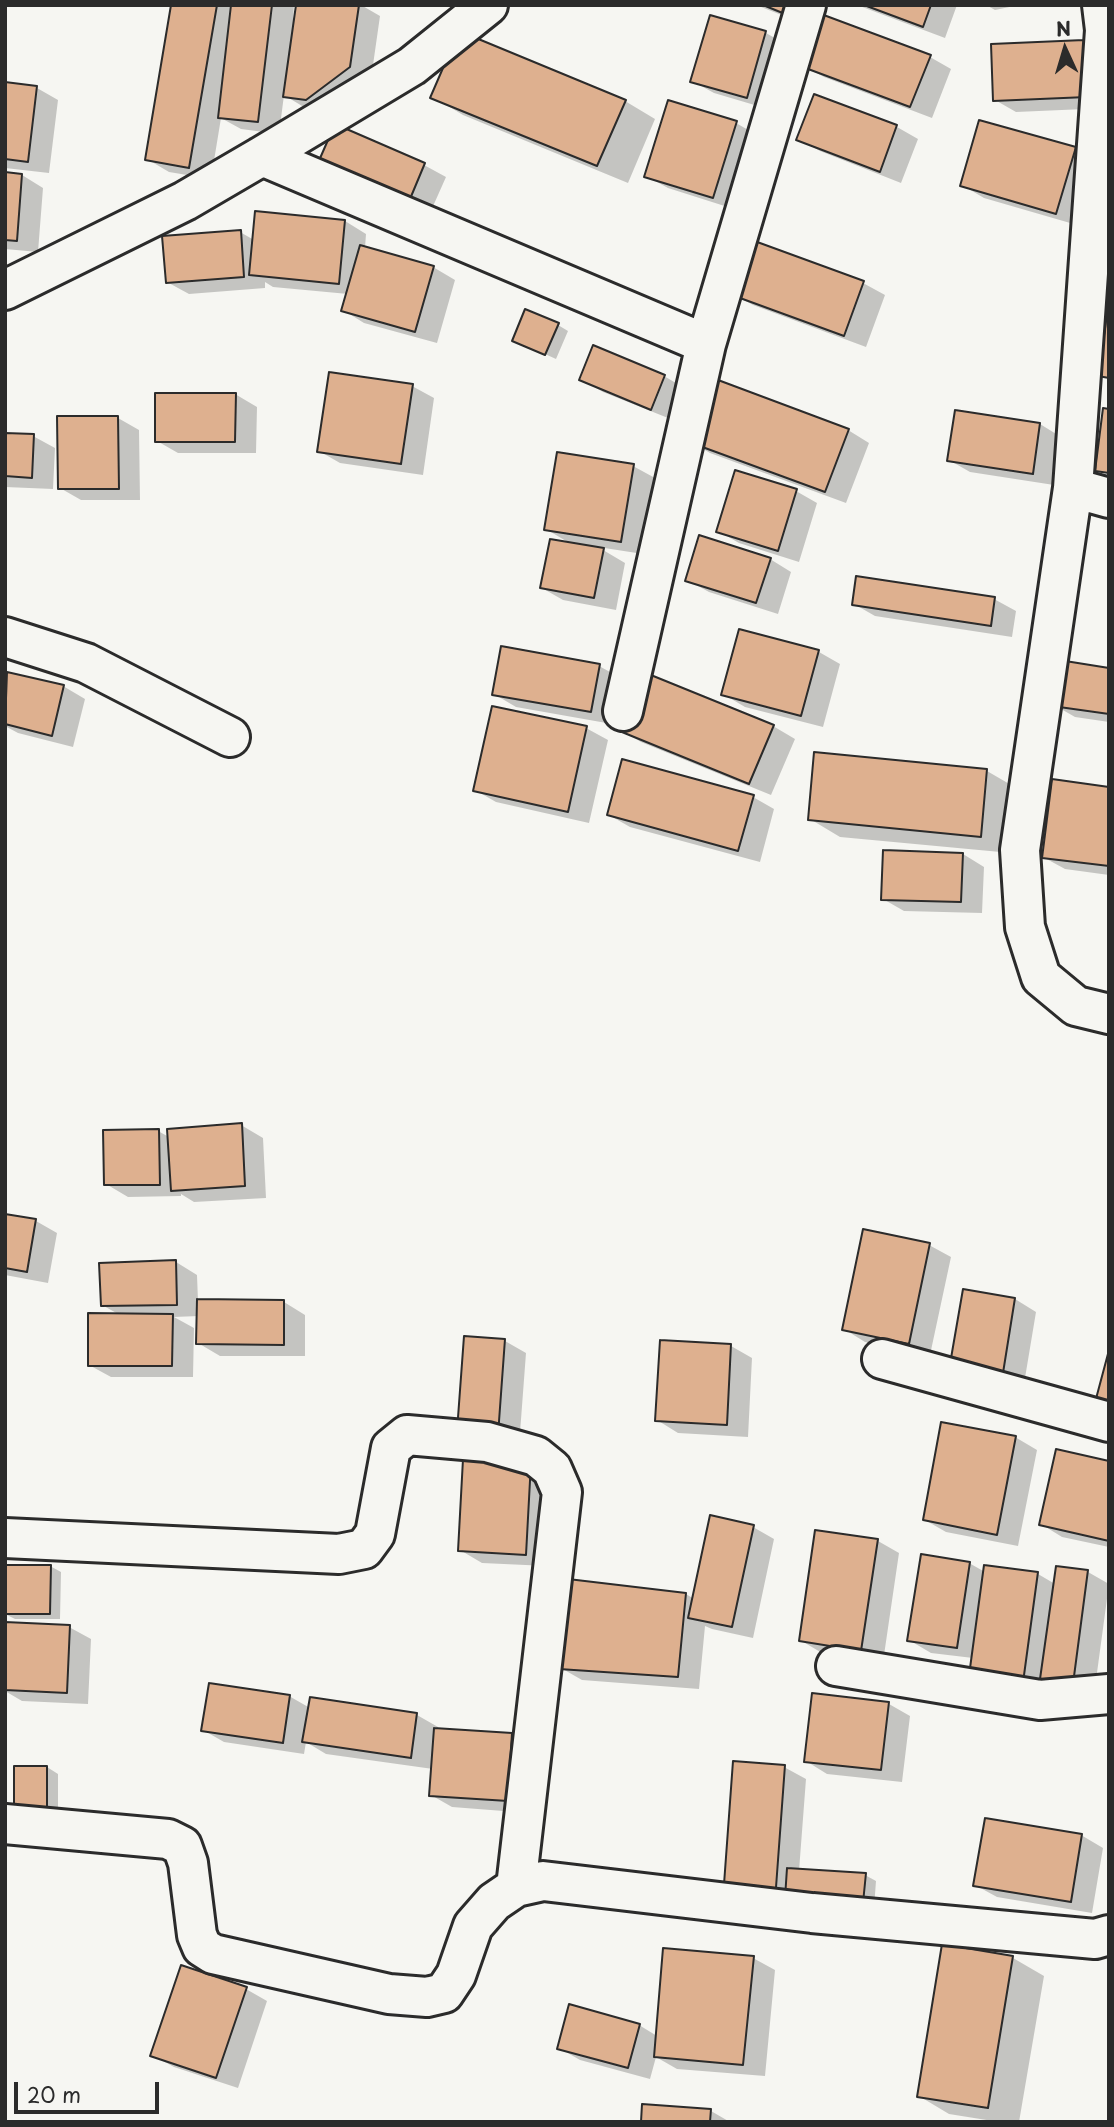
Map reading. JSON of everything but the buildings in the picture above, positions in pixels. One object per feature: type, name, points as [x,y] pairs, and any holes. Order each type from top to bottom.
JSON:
[{"type":"street","points":[[5,290],[186,201],[412,66],[488,5]]},
{"type":"street","points":[[623,711],[706,344],[806,5]]},
{"type":"street","points":[[1102,5],[1105,30],[1073,488],[1020,850],[1025,927],[1041,977],[1076,1006],[1109,1014]]},
{"type":"street","points":[[262,156],[706,344]]},
{"type":"street","points":[[1073,488],[1109,498]]},
{"type":"street","points":[[5,637],[86,663],[230,737]]},
{"type":"street","points":[[881,1359],[1109,1422]]},
{"type":"street","points":[[5,1538],[339,1554],[364,1549],[375,1534],[391,1448],[407,1435],[487,1442],[536,1455],[552,1469],[562,1492],[516,1887]]},
{"type":"street","points":[[836,1666],[1040,1700],[1109,1694]]},
{"type":"street","points":[[5,1824],[168,1839],[182,1846],[188,1863],[197,1935],[202,1947],[213,1954],[389,1994],[427,1997],[444,1993],[456,1975],[473,1926],[494,1902],[516,1887],[543,1881],[812,1913],[1095,1940],[1109,1935]]}]
